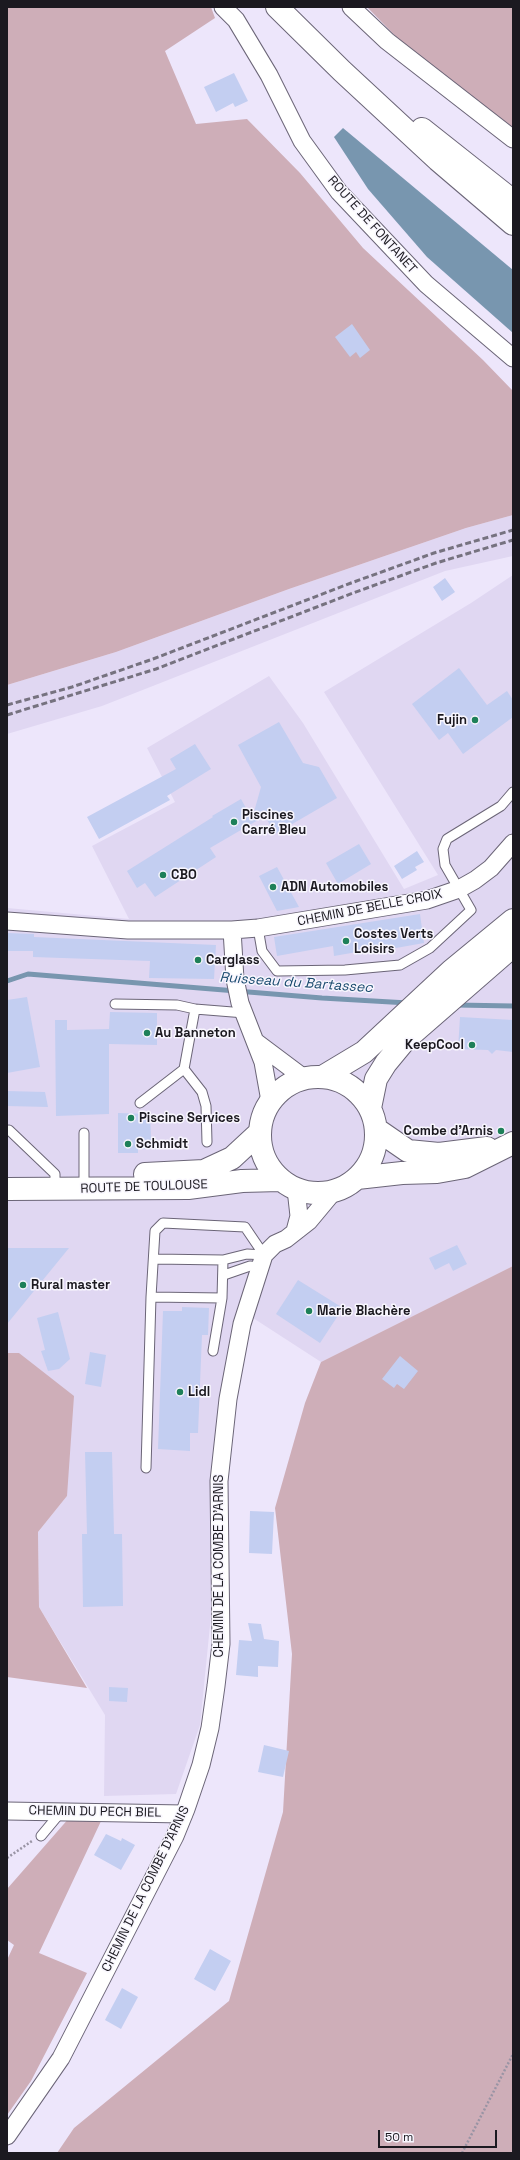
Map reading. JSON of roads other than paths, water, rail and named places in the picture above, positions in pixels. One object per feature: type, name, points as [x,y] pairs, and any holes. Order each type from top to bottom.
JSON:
[{"type":"main road","points":[[277,7],[342,71],[438,160],[513,224]]},
{"type":"main road","points":[[342,71],[448,147],[513,200]]},
{"type":"main road","points":[[314,1077],[343,1082],[358,1093],[370,1108],[376,1129],[373,1153],[369,1164],[357,1178],[347,1186],[334,1191],[322,1193],[288,1184],[269,1166],[261,1150],[259,1133],[262,1116],[270,1101],[279,1090],[291,1083],[314,1077],[364,1052],[398,1032],[460,977],[513,920]]},
{"type":"main road","points":[[460,977],[513,946]]},
{"type":"main road","points":[[370,1108],[376,1080],[386,1063],[398,1032]]},
{"type":"main road","points":[[376,1129],[408,1151],[438,1154],[510,1144]]},
{"type":"main road","name":"ROUTE DE TOULOUSE","points":[[83,1182],[149,1174],[204,1171],[232,1158],[259,1133]]},
{"type":"main road","points":[[357,1178],[402,1173],[437,1172],[465,1167],[510,1144]]},
{"type":"main road","name":"ROUTE DE TOULOUSE","points":[[7,1174],[55,1182]]},
{"type":"main road","name":"ROUTE DE TOULOUSE","points":[[7,1189],[55,1182],[83,1182],[188,1188],[242,1181],[288,1184]]},
{"type":"street","name":"ROUTE DE FONTANET","points":[[223,7],[236,20],[269,75],[302,141],[339,192],[426,284],[513,358]]},
{"type":"street","points":[[351,7],[387,41],[513,138]]},
{"type":"street","name":"CHEMIN DE BELLE CROIX","points":[[7,921],[128,930],[232,930],[258,928],[427,900],[459,889],[475,880],[491,868],[513,843]]},
{"type":"street","points":[[232,930],[235,979],[243,1008],[263,1062],[270,1101]]},
{"type":"street","points":[[256,1042],[314,1077]]},
{"type":"street","points":[[288,1184],[299,1216],[295,1231]]},
{"type":"street","points":[[262,1261],[275,1244],[309,1221],[334,1191]]},
{"type":"street","name":"CHEMIN DE LA COMBE D'ARNIS","points":[[7,2136],[61,2058],[184,1814],[201,1765],[210,1728],[221,1644],[218,1481],[231,1384],[242,1324],[262,1261]]},
{"type":"street","name":"CHEMIN DU PECH BIEL","points":[[7,1811],[184,1814]]},
{"type":"lane","points":[[258,928],[262,951],[277,971],[345,970],[400,966],[430,948],[471,910],[445,865],[443,849],[447,839],[501,806],[513,792]]},
{"type":"lane","points":[[115,1004],[177,1005],[195,1009],[243,1008]]},
{"type":"lane","points":[[140,1103],[184,1069],[195,1009]]},
{"type":"lane","points":[[184,1069],[202,1092],[206,1106],[207,1142]]},
{"type":"lane","points":[[9,1130],[55,1182]]},
{"type":"lane","points":[[83,1182],[84,1133]]},
{"type":"lane","points":[[146,1468],[151,1297],[155,1259],[155,1231],[163,1223],[245,1226],[262,1261]]},
{"type":"lane","points":[[155,1259],[224,1260],[246,1254],[262,1261]]},
{"type":"lane","points":[[214,1351],[222,1298],[224,1260]]},
{"type":"lane","points":[[224,1275],[262,1261]]},
{"type":"lane","points":[[151,1297],[222,1298]]},
{"type":"lane","points":[[41,1836],[61,1812]]},
{"type":"water","points":[[343,128],[513,270],[513,333],[427,257],[368,189],[334,137]]},
{"type":"waterway","name":"Ruisseau du Bartassec","points":[[7,981],[28,974],[322,998],[408,1003]]},
{"type":"waterway","name":"Ruisseau du Bartassec","points":[[456,1005],[513,1006]]},
{"type":"railway","points":[[7,705],[72,687],[153,659],[351,583],[434,553],[513,530]]},
{"type":"railway","points":[[7,715],[156,669],[353,593],[436,563],[513,540]]},
{"type":"place","name":"Fujin","points":[[475,720]]},
{"type":"place","name":"Piscines Carré Bleu","points":[[234,822]]},
{"type":"place","name":"CBO","points":[[163,875]]},
{"type":"place","name":"ADN Automobiles","points":[[273,887]]},
{"type":"place","name":"Costes Verts Loisirs","points":[[346,941]]},
{"type":"place","name":"Carglass","points":[[198,960]]},
{"type":"place","name":"Au Banneton","points":[[147,1033]]},
{"type":"place","name":"KeepCool","points":[[472,1045]]},
{"type":"place","name":"Piscine Services","points":[[131,1118]]},
{"type":"place","name":"Combe d'Arnis","points":[[501,1131]]},
{"type":"place","name":"Schmidt","points":[[128,1144]]},
{"type":"place","name":"Rural master","points":[[23,1285]]},
{"type":"place","name":"Marie Blachère","points":[[309,1311]]},
{"type":"place","name":"Lidl","points":[[180,1392]]}]
